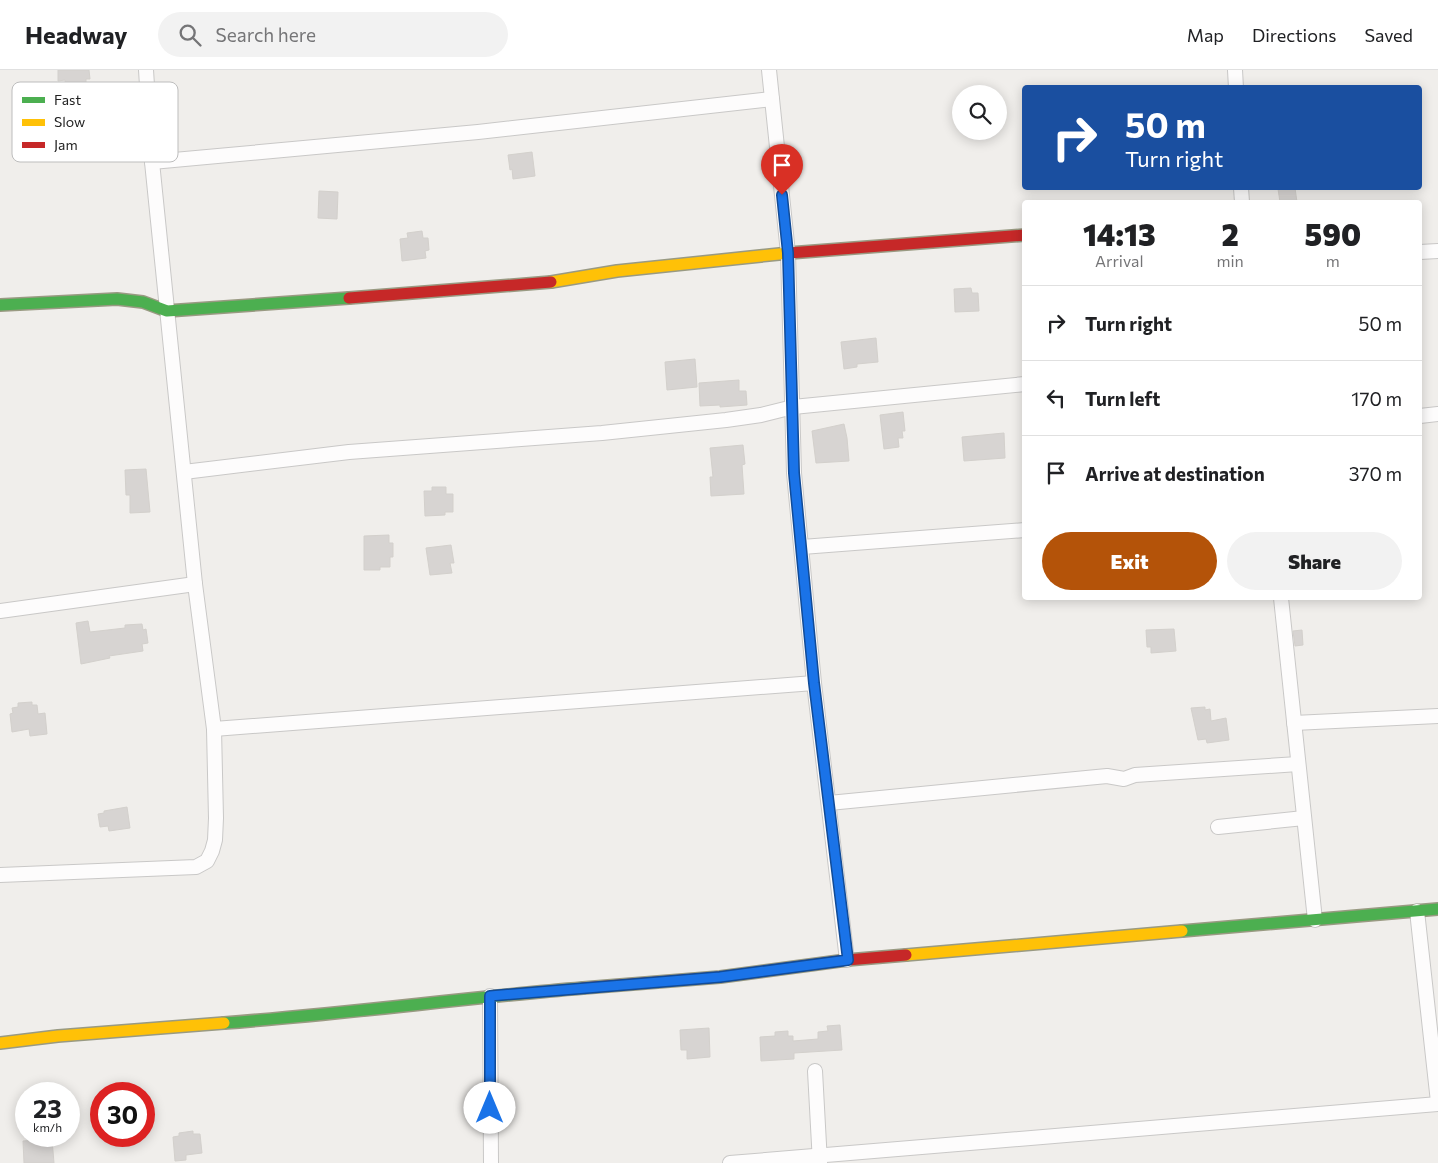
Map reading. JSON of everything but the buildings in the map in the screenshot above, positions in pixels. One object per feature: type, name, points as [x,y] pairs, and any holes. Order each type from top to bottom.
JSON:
[{"type":"street","points":[[769,70],[788,253],[794,473],[814,683],[848,960]]},
{"type":"street","points":[[1235,70],[1236,85]]},
{"type":"street","points":[[178,160],[488,131],[772,99]]},
{"type":"street","points":[[0,874],[202,865],[207,861],[215,840],[214,729],[194,584],[152,162]]},
{"type":"street","points":[[0,305],[118,299],[150,303],[167,311],[536,284],[617,271],[788,253],[1022,235]]},
{"type":"street","points":[[1422,252],[1438,251]]},
{"type":"street","points":[[184,472],[349,452],[640,429],[761,415],[793,407],[1022,384]]},
{"type":"street","points":[[1422,416],[1438,414]]},
{"type":"street","points":[[802,547],[1022,530]]},
{"type":"street","points":[[0,610],[194,584]]},
{"type":"street","points":[[1281,600],[1315,920]]},
{"type":"street","points":[[214,729],[814,683]]},
{"type":"street","points":[[1294,723],[1438,716]]},
{"type":"street","points":[[829,803],[1107,776],[1124,780],[1135,775],[1298,764]]},
{"type":"street","points":[[1218,826],[1304,818]]},
{"type":"street","points":[[0,1043],[58,1036],[314,1016],[490,996],[720,977],[848,960],[1438,910]]},
{"type":"street","points":[[730,1163],[820,1159],[1438,1103],[1417,911]]},
{"type":"street","points":[[490,996],[491,1163]]},
{"type":"street","points":[[814,1071],[820,1159]]},
{"type":"traffic: fast","points":[[0,305],[117,299],[143,302],[167,311],[349,298]]},
{"type":"traffic: fast","points":[[1182,931],[1438,909]]},
{"type":"traffic: fast","points":[[224,1023],[583,988]]},
{"type":"traffic: slow","points":[[551,282],[617,271],[789,253]]},
{"type":"traffic: slow","points":[[906,955],[1182,931]]},
{"type":"traffic: slow","points":[[0,1043],[58,1036],[224,1023]]},
{"type":"traffic: jam","points":[[789,253],[1022,235]]},
{"type":"traffic: jam","points":[[349,298],[551,282]]},
{"type":"traffic: jam","points":[[583,988],[720,977],[847,960],[906,955]]},
{"type":"route","points":[[490,1108],[490,996],[720,977],[848,960],[814,683],[794,473],[788,253],[782,195]]}]
